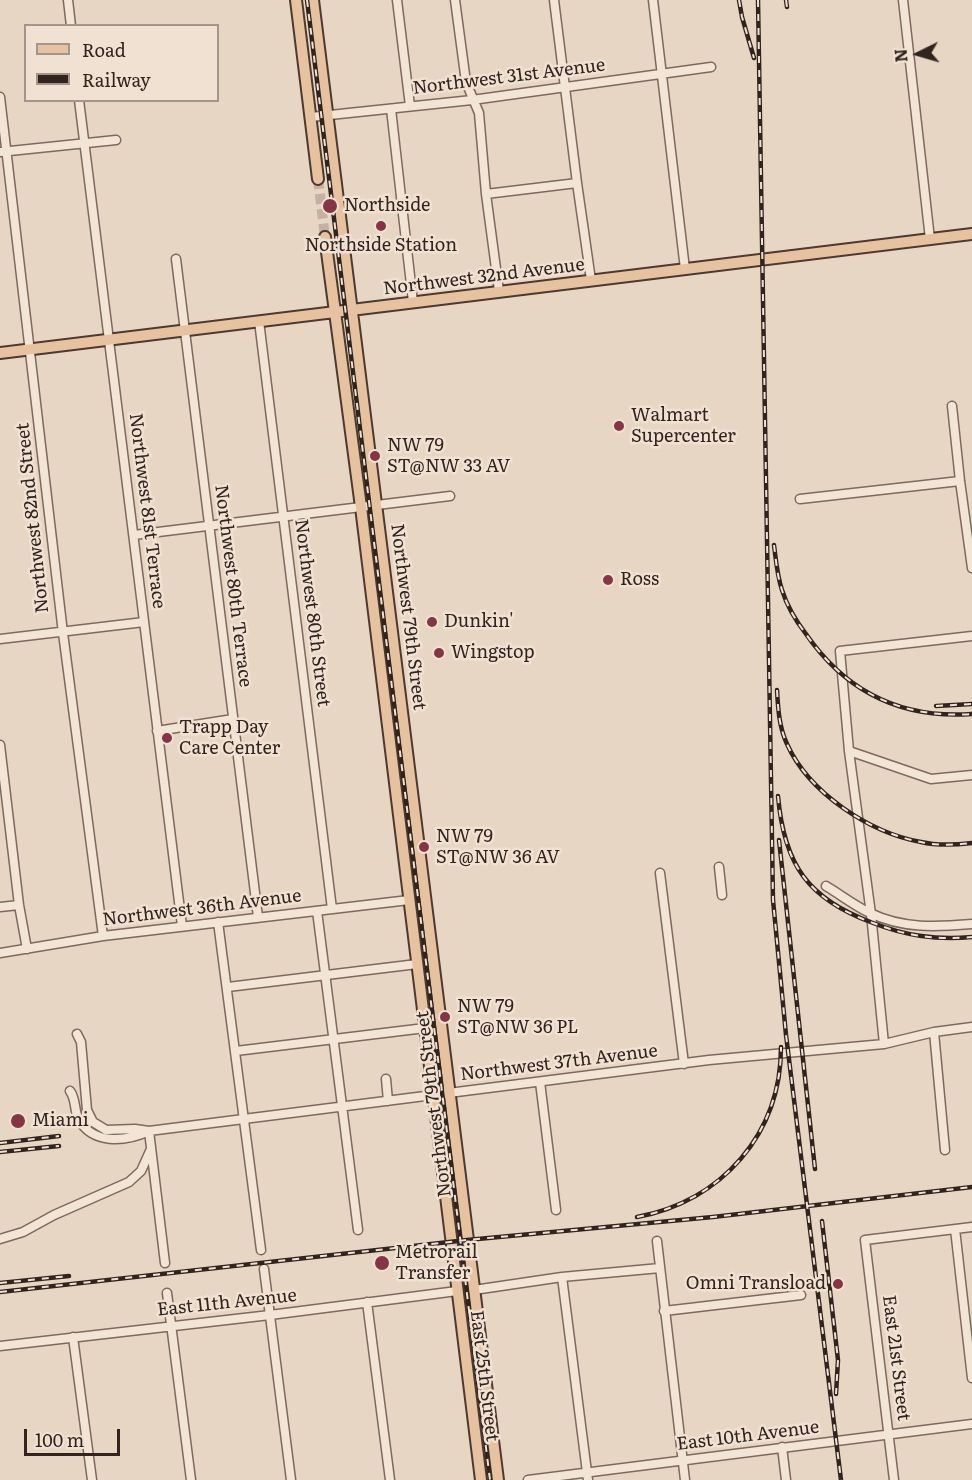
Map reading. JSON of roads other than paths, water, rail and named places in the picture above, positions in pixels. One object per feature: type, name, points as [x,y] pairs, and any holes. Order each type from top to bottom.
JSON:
[{"type":"main road","points":[[296,0],[318,179]]},
{"type":"main road","name":"Northwest 79th Street","points":[[313,0],[498,1480]]},
{"type":"main road","name":"Northwest 32nd Avenue","points":[[0,353],[972,234]]},
{"type":"main road","name":"Northwest 79th Street","points":[[325,237],[361,507],[451,1241]]},
{"type":"main road","name":"East 25th Street","points":[[451,1241],[481,1480]]},
{"type":"main road","points":[[467,1367],[483,1365]]},
{"type":"street","points":[[68,0],[71,24]]},
{"type":"street","points":[[397,0],[410,106]]},
{"type":"street","points":[[455,0],[466,82],[478,113],[499,291]]},
{"type":"street","points":[[554,0],[591,280]]},
{"type":"street","points":[[653,0],[685,269]]},
{"type":"street","points":[[903,0],[930,239]]},
{"type":"street","points":[[298,17],[315,15]]},
{"type":"street","name":"Northwest 31st Avenue","points":[[311,117],[472,100],[711,67]]},
{"type":"street","name":"Northwest 82nd Street","points":[[0,97],[3,152],[31,349],[63,633],[103,936]]},
{"type":"street","name":"Northwest 81st Terrace","points":[[79,102],[182,926]]},
{"type":"street","points":[[391,109],[413,302]]},
{"type":"street","points":[[3,152],[116,140]]},
{"type":"street","points":[[486,194],[577,183]]},
{"type":"street","name":"Northwest 80th Terrace","points":[[176,259],[258,917]]},
{"type":"street","name":"Northwest 80th Street","points":[[259,321],[332,909]]},
{"type":"street","points":[[952,405],[972,568]]},
{"type":"street","points":[[800,498],[960,481]]},
{"type":"street","points":[[134,535],[450,496]]},
{"type":"street","points":[[0,639],[144,622]]},
{"type":"street","points":[[884,1044],[871,914],[849,751],[840,651],[972,636]]},
{"type":"street","points":[[157,731],[233,719]]},
{"type":"street","points":[[0,745],[19,905],[27,949]]},
{"type":"street","points":[[849,751],[931,779],[972,775]]},
{"type":"street","points":[[719,867],[722,895]]},
{"type":"street","points":[[660,873],[684,1064]]},
{"type":"street","points":[[826,886],[871,914],[906,925],[936,927],[972,924]]},
{"type":"street","name":"Northwest 36th Avenue","points":[[0,953],[103,936],[409,900]]},
{"type":"street","points":[[0,907],[19,905]]},
{"type":"street","points":[[317,911],[358,1230]]},
{"type":"street","points":[[218,922],[261,1250]]},
{"type":"street","points":[[228,987],[417,964]]},
{"type":"street","name":"Northwest 37th Avenue","points":[[77,1034],[81,1045],[87,1110],[93,1122],[106,1130],[149,1131],[684,1064],[884,1044],[934,1032],[972,1027]]},
{"type":"street","points":[[236,1051],[425,1028]]},
{"type":"street","points":[[934,1032],[945,1150]]},
{"type":"street","points":[[386,1079],[388,1101]]},
{"type":"street","points":[[540,1082],[556,1209]]},
{"type":"street","name":"Northwest 37th Avenue","points":[[70,1091],[79,1119],[94,1135],[114,1139],[136,1137],[149,1131]]},
{"type":"street","points":[[149,1131],[165,1263]]},
{"type":"street","points":[[0,1239],[22,1232],[54,1215],[129,1182],[141,1171],[151,1149]]},
{"type":"street","points":[[972,1227],[955,1229],[972,1378]]},
{"type":"street","name":"East 21st Street","points":[[894,1480],[865,1240],[955,1229]]},
{"type":"street","points":[[657,1241],[685,1480]]},
{"type":"street","points":[[474,1290],[562,1277],[660,1268]]},
{"type":"street","points":[[264,1269],[291,1480]]},
{"type":"street","points":[[562,1277],[588,1477]]},
{"type":"street","name":"East 11th Avenue","points":[[0,1346],[457,1291]]},
{"type":"street","points":[[167,1293],[191,1480]]},
{"type":"street","points":[[664,1311],[801,1295]]},
{"type":"street","points":[[367,1302],[390,1480]]},
{"type":"street","points":[[73,1337],[92,1480]]},
{"type":"street","name":"East 10th Avenue","points":[[528,1480],[588,1477],[782,1447],[972,1424]]},
{"type":"street","points":[[782,1447],[786,1480]]},
{"type":"tunnel","points":[[318,179],[325,237]]},
{"type":"railway","points":[[307,0],[490,1480]]},
{"type":"railway","points":[[739,0],[754,58]]},
{"type":"railway","points":[[758,0],[773,900],[786,1035],[841,1480]]},
{"type":"railway","points":[[786,0],[787,7]]},
{"type":"railway","points":[[774,545],[779,579],[789,608],[802,629],[839,672],[878,698],[899,706],[922,712],[972,714]]},
{"type":"railway","points":[[777,690],[782,731],[797,762],[810,779],[843,808],[882,830],[902,837],[934,844],[972,843]]},
{"type":"railway","points":[[936,706],[972,704]]},
{"type":"railway","points":[[778,796],[786,842],[794,860],[803,876],[832,903],[873,923],[909,934],[946,938],[972,937]]},
{"type":"railway","points":[[779,840],[815,1169]]},
{"type":"railway","points":[[637,1217],[668,1209],[695,1196],[720,1179],[741,1159],[758,1135],[770,1108],[778,1079],[781,1047]]},
{"type":"railway","points":[[0,1143],[59,1136]]},
{"type":"railway","points":[[0,1152],[59,1146]]},
{"type":"railway","points":[[0,1292],[467,1240],[713,1217],[972,1187]]},
{"type":"railway","points":[[822,1221],[838,1360],[836,1394]]},
{"type":"railway","points":[[0,1283],[69,1276]]},
{"type":"place","name":"Northside","points":[[330,206]]},
{"type":"place","name":"Northside Station","points":[[381,226]]},
{"type":"place","name":"Walmart Supercenter","points":[[619,426]]},
{"type":"place","name":"NW 79 ST@NW 33 AV","points":[[375,456]]},
{"type":"place","name":"Ross","points":[[608,580]]},
{"type":"place","name":"Dunkin'","points":[[432,622]]},
{"type":"place","name":"Wingstop","points":[[439,653]]},
{"type":"place","name":"Trapp Day Care Center","points":[[167,738]]},
{"type":"place","name":"NW 79 ST@NW 36 AV","points":[[424,847]]},
{"type":"place","name":"NW 79 ST@NW 36 PL","points":[[445,1017]]},
{"type":"place","name":"Miami","points":[[18,1121]]},
{"type":"place","name":"Metrorail Transfer","points":[[382,1263]]},
{"type":"place","name":"Omni Transload","points":[[838,1284]]}]
